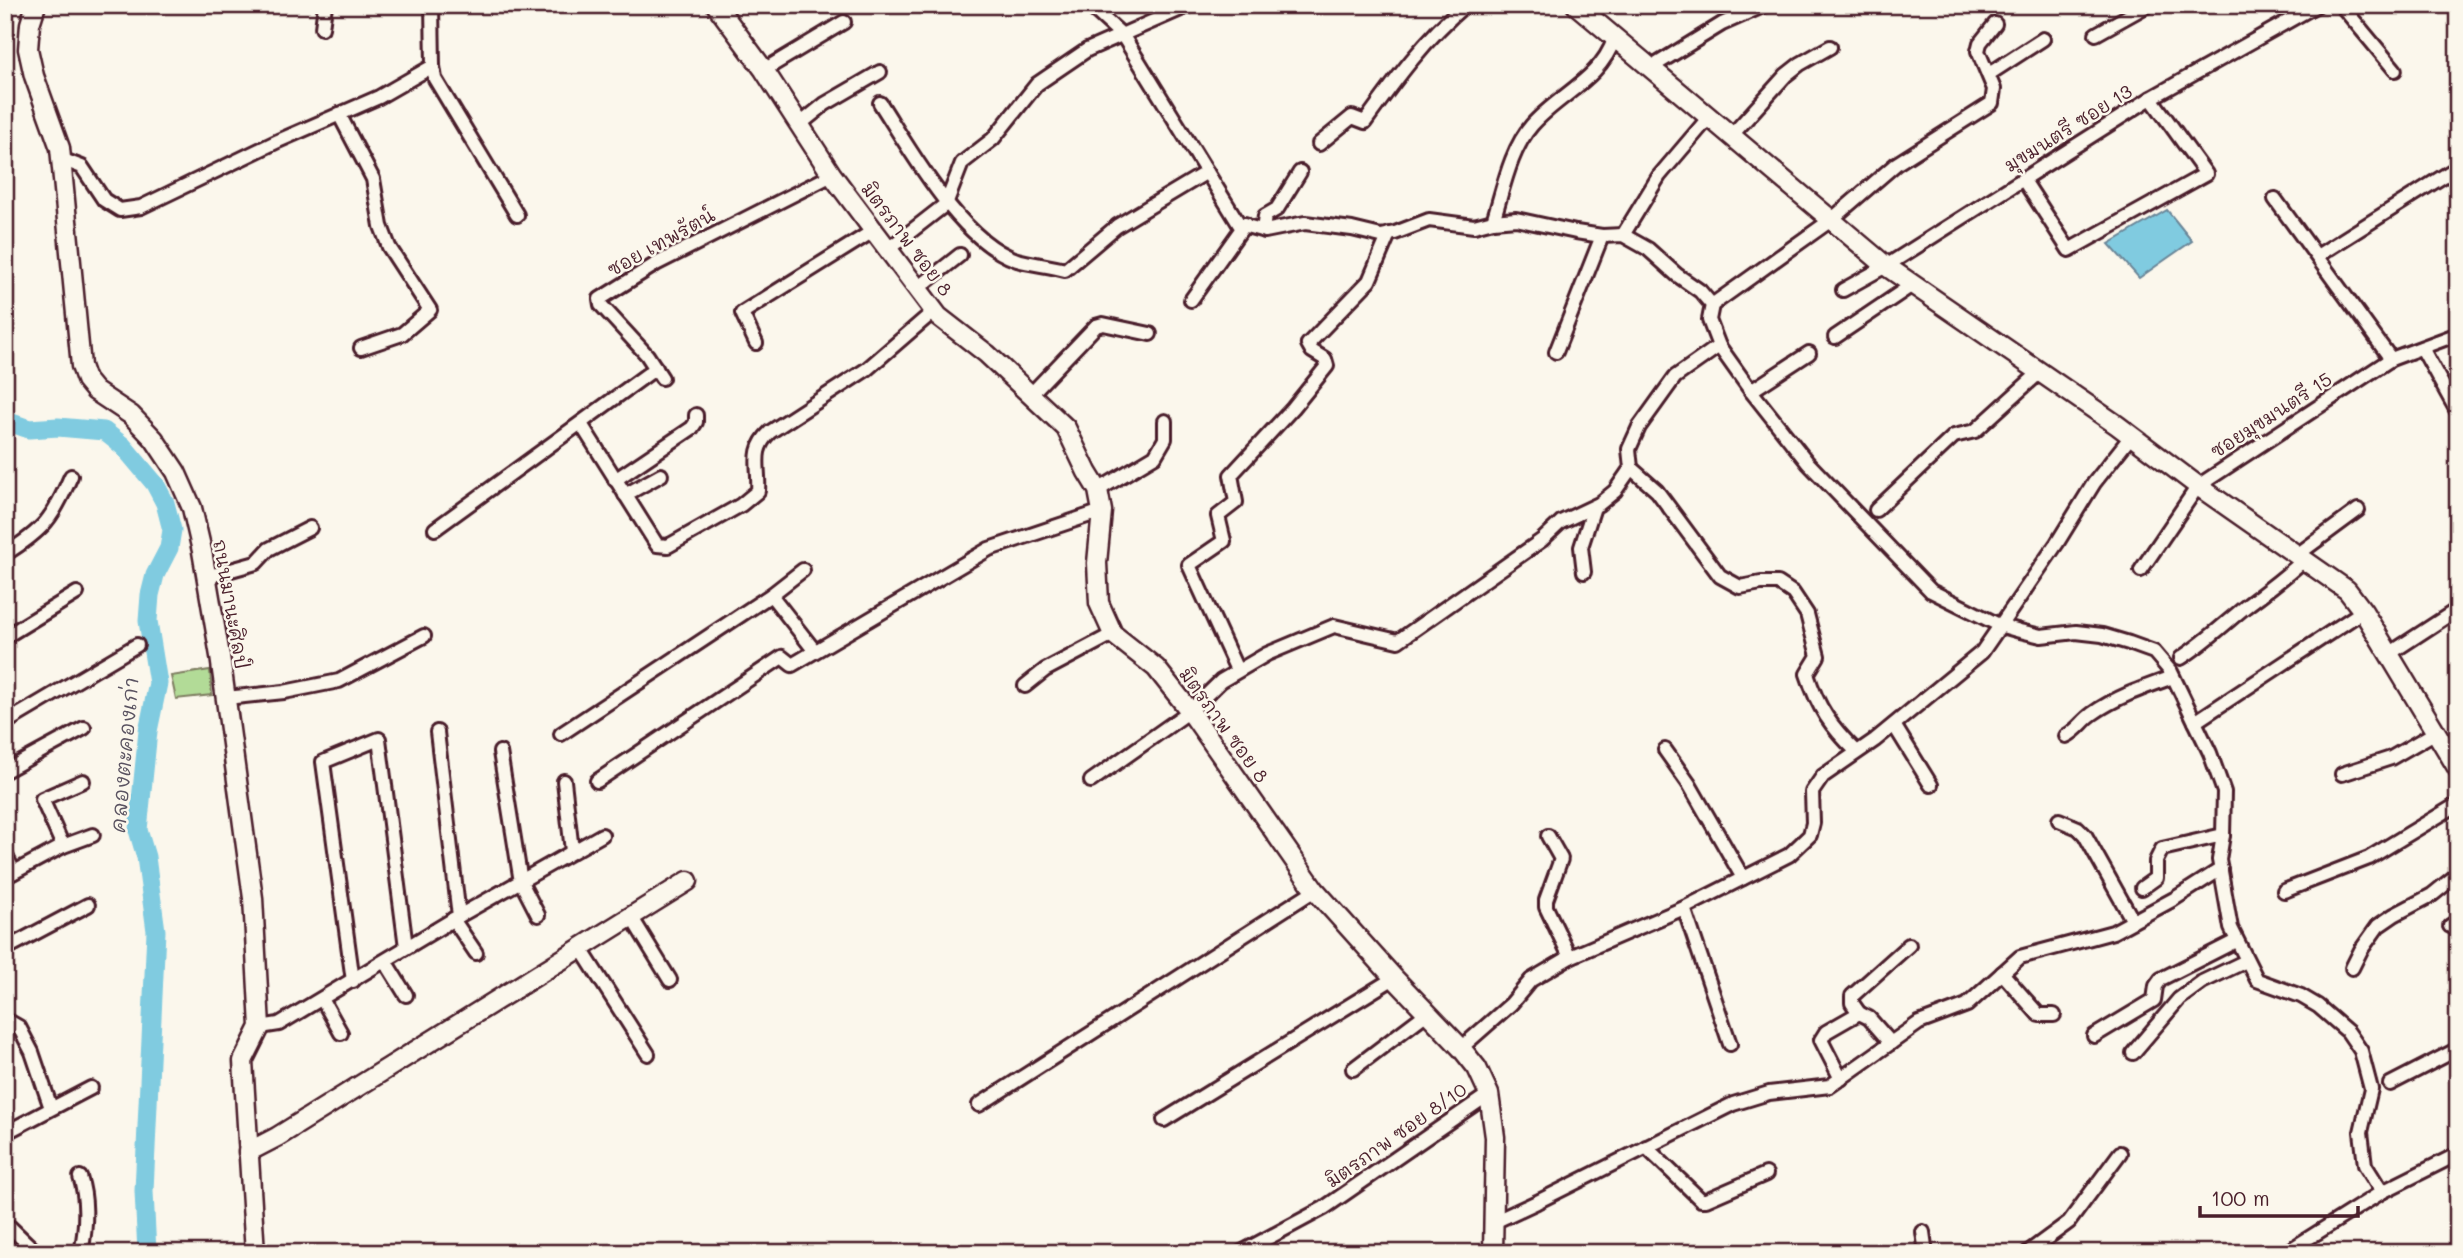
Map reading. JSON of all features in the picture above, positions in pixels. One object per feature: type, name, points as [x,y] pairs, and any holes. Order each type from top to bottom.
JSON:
[{"type":"street","name":"ถนนมานะศิลป์","points":[[36,5],[27,49],[60,148],[81,366],[86,380],[95,391],[131,415],[154,439],[177,472],[192,508],[206,577],[226,698],[253,898],[260,1027],[243,1061],[255,1253]]},
{"type":"street","points":[[322,28],[325,5]]},
{"type":"street","points":[[432,5],[435,79],[517,215]]},
{"type":"street","name":"มิตรภาพ ซอย 8","points":[[716,5],[764,70],[832,174],[934,311],[1031,394],[1066,428],[1098,490],[1102,511],[1097,563],[1099,603],[1113,634],[1156,668],[1191,711],[1315,890],[1477,1068],[1489,1094],[1495,1137],[1493,1253]]},
{"type":"street","points":[[1089,5],[1124,36],[1239,224],[1263,230],[1286,229],[1305,223],[1381,236],[1429,220],[1474,226],[1516,219],[1602,236],[1623,235],[1648,249],[1700,291],[1712,305]]},
{"type":"street","points":[[887,250],[946,204],[962,163],[993,139],[1037,84],[1087,50],[1190,5]]},
{"type":"street","points":[[1319,144],[1352,117],[1365,122],[1408,62],[1439,27],[1465,5]]},
{"type":"street","points":[[1576,5],[1886,266],[2132,435],[2198,486],[2347,590],[2363,611],[2458,769]]},
{"type":"street","points":[[1652,67],[1722,24],[1765,5]]},
{"type":"street","points":[[2096,34],[2148,5]]},
{"type":"street","name":"มุขมนตรี ซอย 13","points":[[1843,290],[1886,266],[2151,98],[2318,5]]},
{"type":"street","points":[[2341,5],[2395,70]]},
{"type":"street","points":[[764,70],[844,22]]},
{"type":"street","points":[[1995,24],[1980,43],[1978,51],[1994,89],[1992,103],[1896,164],[1831,220],[1712,305],[1709,320],[1719,346],[1808,463],[1931,590],[1999,625],[2041,636],[2076,632],[2102,635],[2154,652],[2173,677],[2224,792],[2223,835],[2219,860],[2231,928],[2236,941],[2257,980],[2301,996],[2318,1006],[2348,1031],[2361,1051],[2371,1089],[2361,1132],[2365,1165],[2382,1192]]},
{"type":"street","points":[[1493,221],[1507,175],[1530,127],[1594,73],[1614,39]]},
{"type":"street","points":[[1989,74],[2043,39]]},
{"type":"street","points":[[1732,135],[1786,75],[1830,47]]},
{"type":"street","points":[[61,159],[82,167],[104,200],[120,210],[131,210],[379,97],[433,66]]},
{"type":"street","points":[[799,125],[825,104],[880,72]]},
{"type":"street","points":[[2023,179],[2069,250],[2206,174],[2151,98]]},
{"type":"street","points":[[880,103],[946,204],[980,238],[1015,259],[1065,270],[1117,226],[1207,172]]},
{"type":"street","points":[[339,114],[373,179],[381,226],[389,247],[430,310],[402,334],[361,348]]},
{"type":"street","points":[[1623,235],[1659,176],[1710,116]]},
{"type":"street","points":[[2317,256],[2458,167]]},
{"type":"street","points":[[1263,230],[1265,216],[1277,209],[1300,172]]},
{"type":"street","name":"ซอย เทพรัตน์","points":[[581,424],[659,373],[630,335],[601,305],[600,299],[656,264],[832,174]]},
{"type":"street","points":[[2275,199],[2390,359]]},
{"type":"street","points":[[1191,300],[1244,224]]},
{"type":"street","points":[[756,343],[743,313],[873,231]]},
{"type":"street","points":[[1237,670],[1189,565],[1224,541],[1218,516],[1236,502],[1231,475],[1293,408],[1327,366],[1325,359],[1312,351],[1308,344],[1369,281],[1390,234]]},
{"type":"street","points":[[1556,352],[1602,236]]},
{"type":"street","points":[[917,289],[960,255]]},
{"type":"street","points":[[1835,337],[1912,285]]},
{"type":"street","points":[[435,529],[581,424],[657,545],[668,546],[741,505],[758,491],[756,452],[760,441],[781,424],[876,362],[934,311]]},
{"type":"street","points":[[1031,394],[1096,326],[1103,324],[1150,334]]},
{"type":"street","name":"ซอยมุขมนตรี 15","points":[[2141,570],[2198,486],[2390,359],[2458,334]]},
{"type":"street","points":[[1091,781],[1191,711],[1221,681],[1237,670],[1267,654],[1334,626],[1398,640],[1542,540],[1560,522],[1594,507],[1615,491],[1631,468],[1629,449],[1639,427],[1675,377],[1719,346]]},
{"type":"street","points":[[2422,348],[2458,413]]},
{"type":"street","points":[[1751,391],[1809,353]]},
{"type":"street","points":[[1875,510],[1954,436],[1975,431],[2040,372]]},
{"type":"street","points":[[615,480],[692,428],[696,415]]},
{"type":"street","points":[[1098,490],[1155,456],[1165,439],[1165,421]]},
{"type":"street","points":[[1461,1048],[1511,1004],[1531,980],[1570,957],[1684,908],[1789,855],[1810,835],[1813,823],[1812,792],[1823,776],[1894,725],[1982,652],[2057,543],[2094,483],[2132,435]]},
{"type":"street","points":[[1631,468],[1657,491],[1720,576],[1741,587],[1778,583],[1793,593],[1807,614],[1818,656],[1807,674],[1812,690],[1835,731],[1856,751]]},
{"type":"street","points":[[625,495],[661,475]]},
{"type":"street","points":[[5,554],[41,529],[53,514],[71,477]]},
{"type":"street","points":[[1584,572],[1581,547],[1594,507]]},
{"type":"street","points":[[2180,658],[2201,646],[2249,604],[2268,592],[2300,557],[2358,510]]},
{"type":"street","points":[[597,781],[782,657],[792,665],[989,549],[1102,511]]},
{"type":"street","points":[[206,577],[257,563],[268,550],[310,528]]},
{"type":"street","points":[[561,734],[771,595],[803,570]]},
{"type":"street","points":[[5,637],[77,593]]},
{"type":"street","points":[[771,595],[814,650]]},
{"type":"street","points":[[2389,654],[2458,609]]},
{"type":"street","points":[[2195,722],[2363,611]]},
{"type":"street","points":[[1025,686],[1045,670],[1113,634]]},
{"type":"street","points":[[226,698],[284,692],[339,681],[424,636]]},
{"type":"street","points":[[5,723],[137,645]]},
{"type":"street","points":[[2066,736],[2077,731],[2090,716],[2123,695],[2173,677]]},
{"type":"street","points":[[1894,725],[1931,785]]},
{"type":"street","points":[[5,771],[84,728]]},
{"type":"street","points":[[437,732],[456,918],[476,953]]},
{"type":"street","points":[[2342,774],[2391,758],[2436,732]]},
{"type":"street","points":[[353,981],[323,762],[379,739],[406,947]]},
{"type":"street","points":[[1665,750],[1689,784],[1743,878]]},
{"type":"street","points":[[500,752],[521,882],[538,915]]},
{"type":"street","points":[[63,846],[43,799],[83,781]]},
{"type":"street","points":[[564,781],[572,851]]},
{"type":"street","points":[[2284,891],[2369,858],[2458,804]]},
{"type":"street","points":[[2059,820],[2078,828],[2085,835],[2133,921]]},
{"type":"street","points":[[5,854],[10,874],[63,846],[93,835]]},
{"type":"street","points":[[260,1027],[279,1024],[406,947],[602,835]]},
{"type":"street","points":[[2142,888],[2156,878],[2157,861],[2162,849],[2223,835]]},
{"type":"street","points":[[1549,836],[1561,859],[1546,907],[1570,957]]},
{"type":"street","points":[[1494,1222],[1733,1104],[1769,1093],[1830,1086],[1919,1023],[1967,1005],[2020,957],[2113,932],[2174,899],[2221,869]]},
{"type":"street","points":[[2352,968],[2378,926],[2432,895],[2458,874]]},
{"type":"street","points":[[248,1152],[632,918],[688,881]]},
{"type":"street","points":[[979,1105],[1315,890]]},
{"type":"street","points":[[5,949],[88,905]]},
{"type":"street","points":[[1684,908],[1730,1044]]},
{"type":"street","points":[[632,918],[670,980]]},
{"type":"street","points":[[2094,1037],[2154,1000],[2157,982],[2161,979],[2236,941]]},
{"type":"street","points":[[1891,1043],[1868,1018],[1859,1013],[1852,1003],[1852,996],[1909,945]]},
{"type":"street","points":[[581,949],[648,1054]]},
{"type":"street","points":[[385,961],[406,995]]},
{"type":"street","points":[[2133,1053],[2179,999],[2202,982],[2246,961]]},
{"type":"street","points":[[2002,973],[2039,1015],[2054,1015]]},
{"type":"street","points":[[1164,1120],[1394,978]]},
{"type":"street","points":[[322,999],[341,1033]]},
{"type":"street","points":[[1353,1069],[1427,1013]]},
{"type":"street","points":[[1840,1079],[1821,1041],[1822,1035],[1859,1013]]},
{"type":"street","points":[[5,1019],[19,1027],[32,1052],[51,1108]]},
{"type":"street","points":[[2390,1084],[2458,1049]]},
{"type":"street","points":[[5,1133],[91,1088]]},
{"type":"street","name":"มิตรภาพ ซอย 8/10","points":[[1240,1253],[1324,1208],[1489,1094]]},
{"type":"street","points":[[1646,1147],[1701,1200],[1766,1174]]},
{"type":"street","points":[[2027,1253],[2068,1222],[2120,1153]]},
{"type":"street","points":[[2285,1253],[2382,1192],[2458,1154]]},
{"type":"street","points":[[80,1177],[85,1202],[85,1236],[81,1253]]},
{"type":"street","points":[[10,1227],[37,1253]]},
{"type":"street","points":[[1923,1232],[1926,1253]]},
{"type":"green space","points":[[210,670],[212,695],[176,699],[171,676]]},
{"type":"water","points":[[2167,210],[2192,241],[2139,278],[2109,244]]},
{"type":"waterway","name":"คลองตะคองเก่า","points":[[5,417],[9,422],[29,429],[58,427],[104,431],[123,446],[155,484],[165,503],[172,530],[169,548],[155,575],[150,595],[148,621],[158,683],[148,731],[138,830],[146,857],[156,931],[144,1191],[147,1253]]}]
